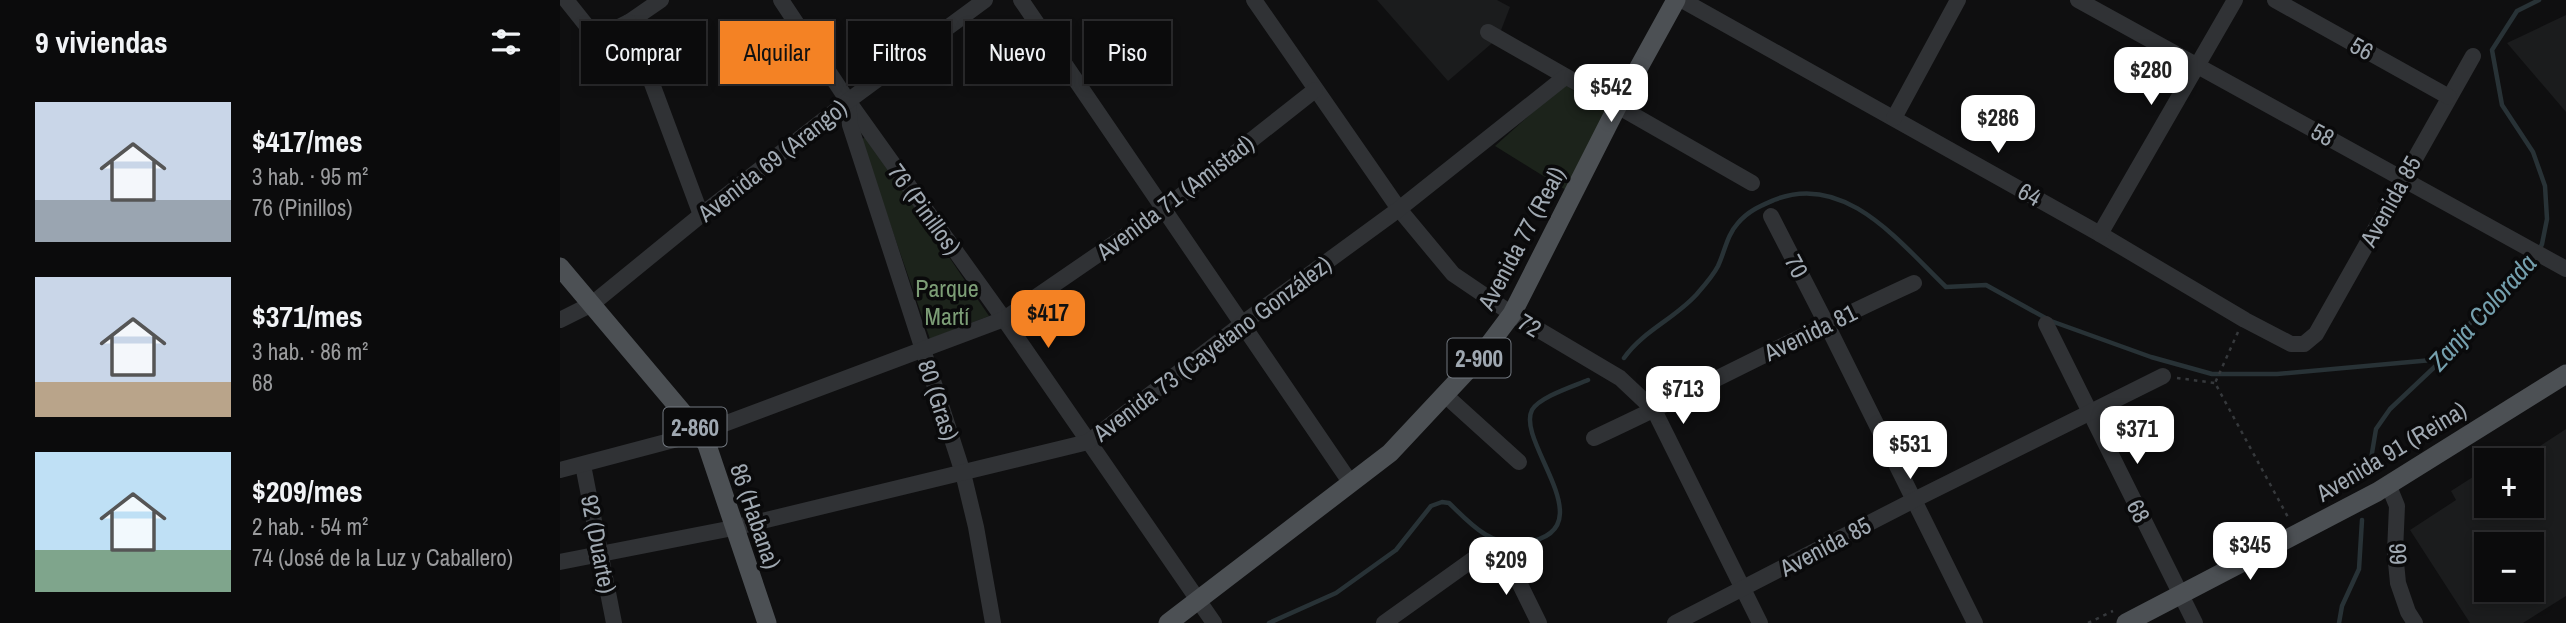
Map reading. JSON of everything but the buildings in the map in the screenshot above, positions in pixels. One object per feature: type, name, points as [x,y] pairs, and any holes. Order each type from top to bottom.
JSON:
[{"type":"main road","name":"Avenida 77 (Real)","points":[[1168,623],[1390,453],[1479,358],[1512,314],[1617,107],[1676,0]]},
{"type":"main road","name":"86 (Habana)","points":[[560,267],[700,433],[707,445],[767,623]]},
{"type":"main road","name":"Avenida 91 (Reina)","points":[[2119,617],[2181,596],[2355,504],[2566,374]]},
{"type":"street","points":[[566,0],[583,21]]},
{"type":"street","points":[[630,21],[662,0]]},
{"type":"street","name":"76 (Pinillos)","points":[[781,0],[848,101],[1004,319],[1214,623]]},
{"type":"street","name":"Avenida 69 (Arango)","points":[[560,320],[592,304],[848,101],[985,0]]},
{"type":"street","points":[[1021,0],[1350,482]]},
{"type":"street","name":"72","points":[[1254,0],[1399,209],[1453,274],[1512,314],[1619,378],[1654,410],[1760,623]]},
{"type":"street","name":"64","points":[[1682,0],[2100,234],[2245,320],[2291,344],[2304,344]]},
{"type":"street","points":[[1894,118],[1958,0]]},
{"type":"street","name":"58","points":[[2078,0],[2566,268]]},
{"type":"street","points":[[2100,234],[2235,0]]},
{"type":"street","name":"56","points":[[2275,0],[2449,97]]},
{"type":"street","points":[[1488,32],[1752,183]]},
{"type":"street","name":"Avenida 85","points":[[2304,344],[2316,334],[2473,56]]},
{"type":"street","name":"Avenida 73 (Cayetano González)","points":[[560,562],[733,528],[1088,442],[1243,323],[1399,209],[1565,77]]},
{"type":"street","points":[[652,84],[701,215]]},
{"type":"street","name":"Avenida 71 (Amistad)","points":[[560,470],[700,433],[1004,319],[1164,209],[1315,90]]},
{"type":"street","name":"80 (Gras)","points":[[848,101],[850,125],[963,473],[976,527],[993,623]]},
{"type":"street","name":"70","points":[[1771,216],[1975,623]]},
{"type":"street","name":"Avenida 81","points":[[1594,438],[1826,323],[1914,283]]},
{"type":"street","name":"68","points":[[2046,324],[2195,623]]},
{"type":"street","name":"Avenida 85","points":[[1675,623],[2163,376]]},
{"type":"street","points":[[1445,395],[1519,462]]},
{"type":"street","name":"92 (Duarte)","points":[[583,465],[614,623]]},
{"type":"street","name":"66","points":[[2382,488],[2397,506],[2395,552],[2398,583],[2408,612],[2415,623]]},
{"type":"street","points":[[1384,623],[1486,551],[1497,551],[1508,560],[1539,623]]},
{"type":"path","points":[[2245,320],[2216,383],[2297,534]]},
{"type":"path","points":[[2163,376],[2216,383]]},
{"type":"path","points":[[2088,623],[2119,617]]},
{"type":"shaded area","points":[[1377,0],[1497,0],[1510,7],[1498,38],[1448,81]]},
{"type":"shaded area","points":[[2566,15],[2566,112],[2507,43]]},
{"type":"shaded area","points":[[2566,429],[2566,596],[2523,623],[2470,623],[2410,530],[2456,500],[2451,491],[2474,476],[2474,518],[2544,518],[2544,448],[2537,448]]},
{"type":"green space","points":[[1564,84],[1607,113],[1566,190],[1495,146]]},
{"type":"green space","name":"Parque Martí","points":[[867,136],[989,316],[930,339],[861,140]]},
{"type":"waterway","name":"Zanja Colorada","points":[[2369,471],[2376,429],[2390,409],[2443,359],[2497,293],[2520,279],[2532,266],[2542,244],[2547,219],[2545,186],[2533,152],[2502,105],[2492,50],[2517,11],[2539,0]]},
{"type":"waterway","points":[[1624,358],[1640,340],[1687,303],[1705,285],[1718,266],[1731,233],[1742,219],[1769,202],[1800,194],[1824,195],[1847,203],[1869,216],[1890,232],[1946,287],[1986,285],[2051,321],[2151,357],[2212,374],[2277,374],[2443,359]]},
{"type":"waterway","points":[[1269,623],[1336,593],[1396,550],[1431,506],[1442,502],[1449,503],[1481,532],[1500,541],[1522,543],[1547,535],[1558,522],[1559,505],[1554,485],[1530,425],[1532,410],[1549,396],[1588,380]]},
{"type":"waterway","name":"Zanja Colorada","points":[[2339,623],[2342,606],[2359,569],[2362,520]]}]
